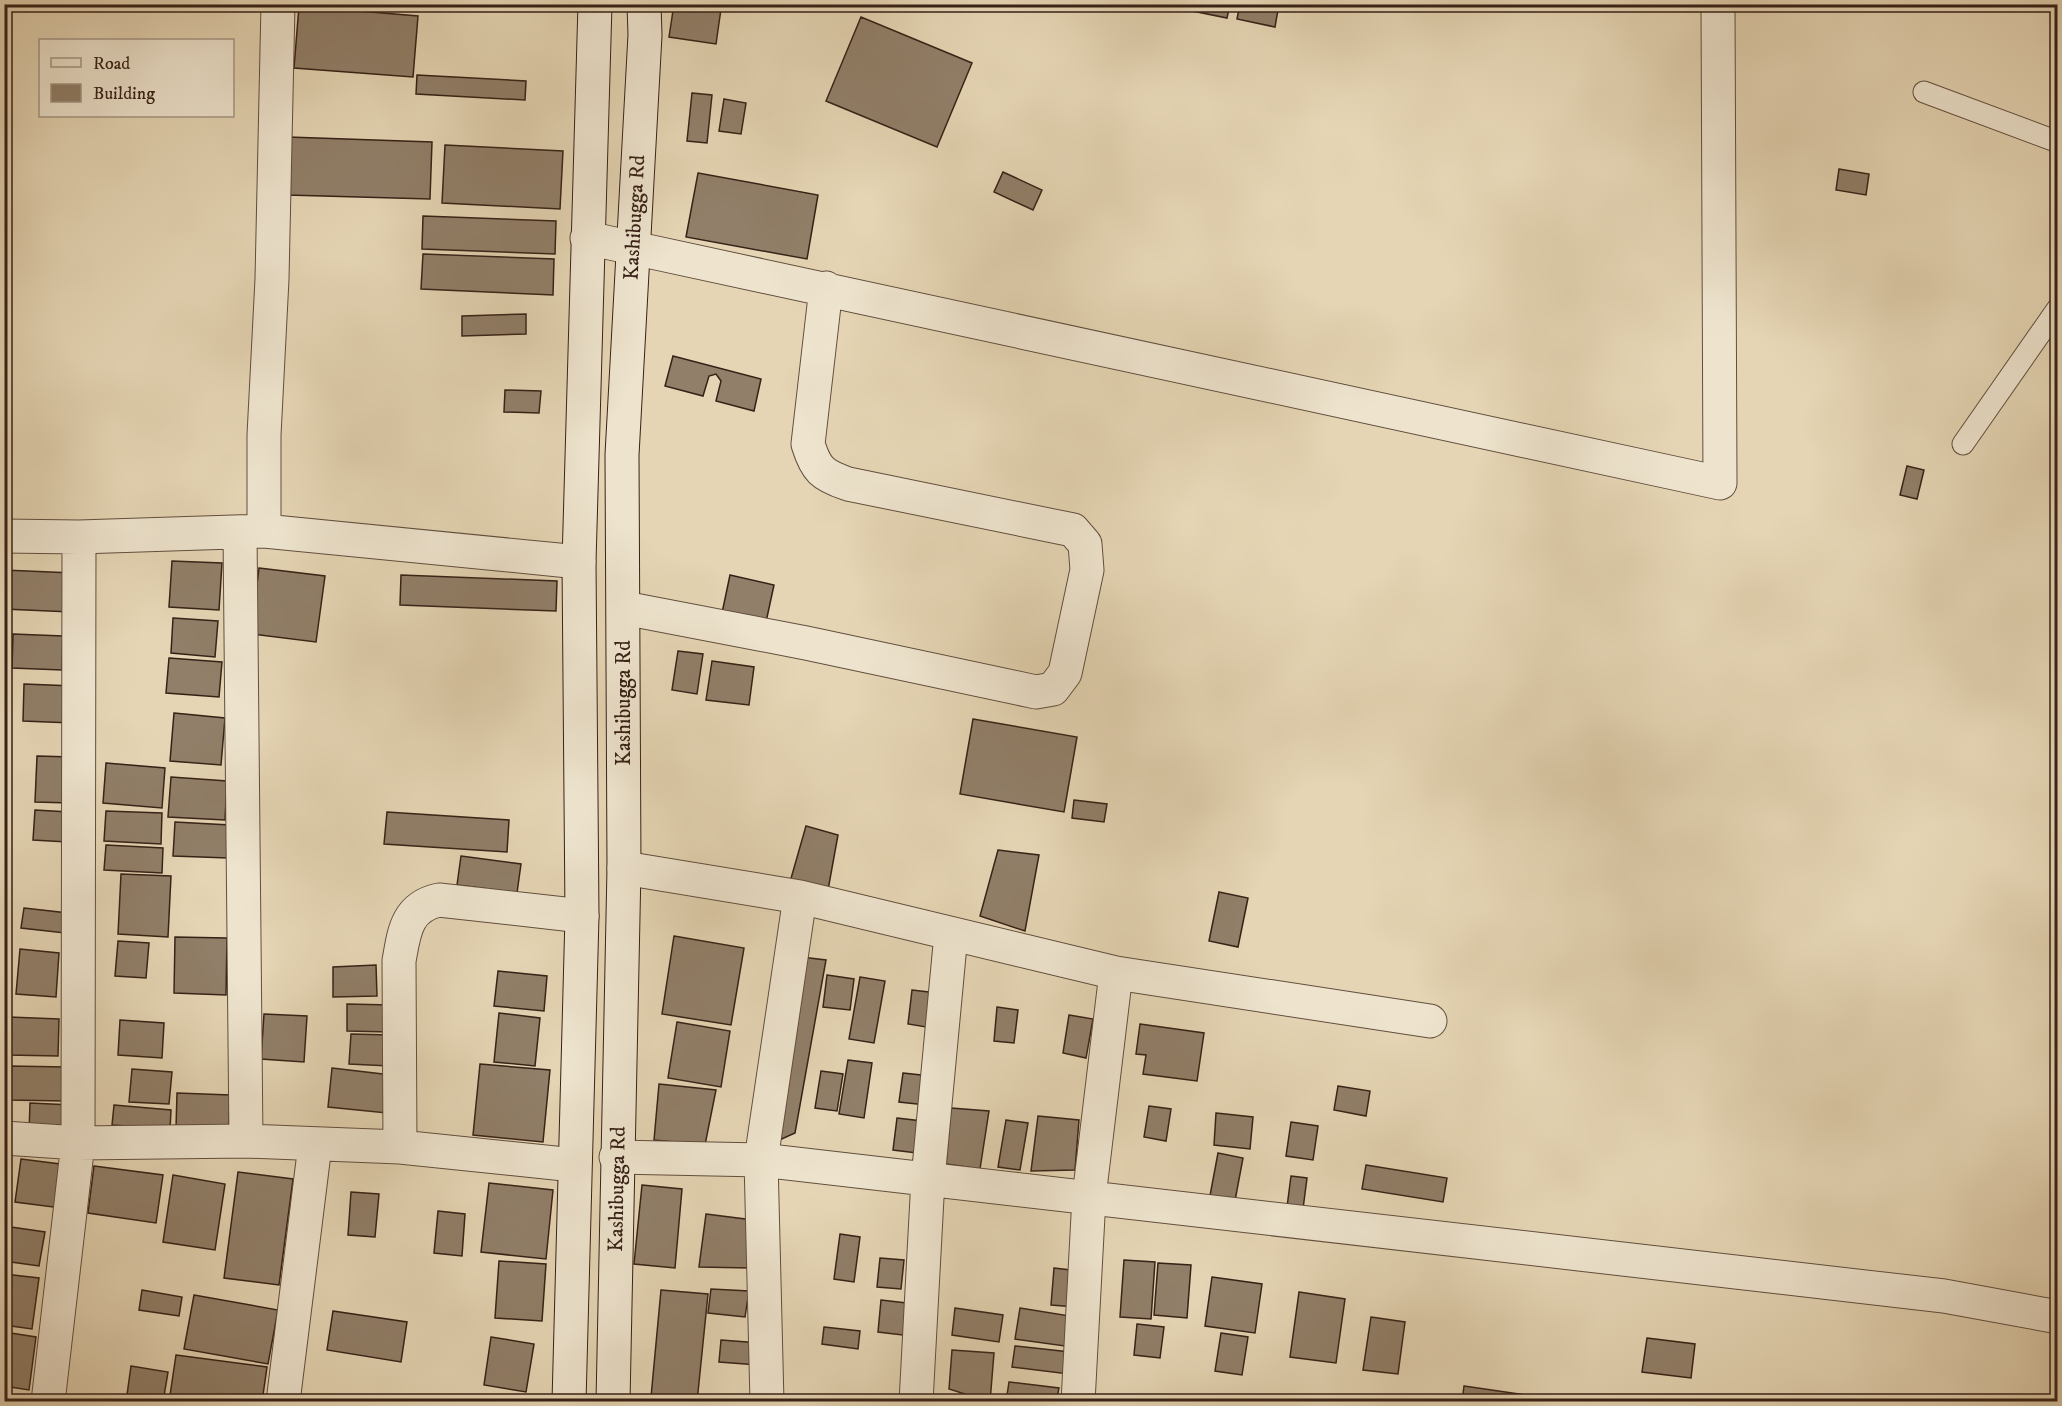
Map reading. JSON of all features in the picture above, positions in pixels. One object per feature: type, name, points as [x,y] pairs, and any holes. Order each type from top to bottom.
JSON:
[{"type":"street","points":[[246,1141],[252,532],[264,435],[272,279],[278,4]]},
{"type":"street","name":"Kashibugga Rd","points":[[569,1401],[582,916],[579,562],[587,238],[596,4]]},
{"type":"street","name":"Kashibugga Rd","points":[[613,1401],[616,1157],[624,868],[622,455],[645,35],[644,4]]},
{"type":"street","points":[[587,238],[1720,483],[1718,4]]},
{"type":"street","points":[[624,608],[806,643],[1036,692],[1053,690],[1065,673],[1087,570],[1084,544],[1073,530],[848,484],[827,477],[814,464],[807,444],[826,288]]},
{"type":"street","points":[[4,536],[79,537],[252,532],[579,562]]},
{"type":"street","points":[[48,1401],[78,1143],[79,537]]},
{"type":"street","points":[[624,868],[800,897],[1116,973],[1430,1021]]},
{"type":"street","points":[[767,1401],[761,1160],[800,897]]},
{"type":"street","points":[[400,1147],[399,961],[405,932],[414,912],[425,903],[439,900],[582,916]]},
{"type":"street","points":[[916,1401],[928,1179],[951,934]]},
{"type":"street","points":[[1078,1401],[1089,1197],[1116,973]]},
{"type":"street","points":[[4,1138],[78,1143],[246,1141],[400,1147],[574,1165]]},
{"type":"street","points":[[283,1401],[315,1145]]},
{"type":"street","points":[[616,1157],[761,1160],[1944,1296],[2058,1317]]},
{"type":"lane","points":[[1924,92],[2058,142]]},
{"type":"lane","points":[[1963,444],[2058,308]]},
{"type":"building","points":[[674,4],[721,9],[716,44],[669,37]]},
{"type":"building","points":[[1158,4],[1230,4],[1227,18]]},
{"type":"building","points":[[1240,4],[1279,4],[1275,27],[1237,19]]},
{"type":"building","points":[[299,6],[418,16],[413,77],[294,68]]},
{"type":"building","points":[[861,17],[972,63],[937,147],[826,101]]},
{"type":"building","points":[[417,75],[526,81],[525,100],[416,94]]},
{"type":"building","points":[[692,93],[712,95],[707,143],[687,141]]},
{"type":"building","points":[[724,99],[746,103],[741,134],[719,131]]},
{"type":"building","points":[[288,137],[432,142],[430,199],[287,195]]},
{"type":"building","points":[[445,145],[563,151],[560,209],[442,203]]},
{"type":"building","points":[[1839,169],[1869,174],[1866,195],[1836,190]]},
{"type":"building","points":[[1003,172],[1042,190],[1033,210],[994,192]]},
{"type":"building","points":[[698,173],[818,195],[807,259],[686,237]]},
{"type":"building","points":[[423,216],[556,221],[555,254],[422,249]]},
{"type":"building","points":[[423,254],[554,259],[553,295],[421,289]]},
{"type":"building","points":[[526,314],[526,334],[462,336],[462,316]]},
{"type":"building","points":[[673,356],[761,379],[754,411],[716,401],[721,381],[716,374],[709,376],[703,396],[665,386]]},
{"type":"building","points":[[505,390],[541,391],[539,413],[504,412]]},
{"type":"building","points":[[1907,466],[1924,470],[1917,499],[1900,495]]},
{"type":"building","points":[[172,561],[222,563],[219,610],[169,607]]},
{"type":"building","points":[[259,568],[325,576],[316,642],[251,634]]},
{"type":"building","points":[[4,570],[73,573],[71,612],[4,609]]},
{"type":"building","points":[[401,575],[557,581],[556,611],[400,605]]},
{"type":"building","points":[[730,575],[774,585],[766,622],[722,613]]},
{"type":"building","points":[[173,618],[218,621],[215,657],[171,653]]},
{"type":"building","points":[[13,634],[63,636],[62,670],[12,668]]},
{"type":"building","points":[[678,651],[703,654],[697,694],[672,690]]},
{"type":"building","points":[[169,658],[222,662],[219,697],[166,693]]},
{"type":"building","points":[[712,661],[754,667],[749,705],[706,700]]},
{"type":"building","points":[[24,684],[74,686],[72,723],[23,721]]},
{"type":"building","points":[[174,713],[225,718],[221,765],[170,761]]},
{"type":"building","points":[[973,719],[1077,737],[1064,812],[960,794]]},
{"type":"building","points":[[37,756],[72,757],[70,803],[35,802]]},
{"type":"building","points":[[106,763],[165,768],[162,808],[103,803]]},
{"type":"building","points":[[171,777],[227,781],[225,820],[168,817]]},
{"type":"building","points":[[1074,800],[1107,804],[1104,822],[1072,818]]},
{"type":"building","points":[[35,810],[69,812],[67,842],[33,840]]},
{"type":"building","points":[[106,811],[162,813],[161,844],[104,841]]},
{"type":"building","points":[[387,812],[509,820],[507,852],[384,844]]},
{"type":"building","points":[[175,822],[230,825],[228,858],[173,856]]},
{"type":"building","points":[[806,826],[838,835],[828,890],[790,882]]},
{"type":"building","points":[[106,845],[163,848],[162,873],[104,870]]},
{"type":"building","points":[[998,850],[1039,855],[1025,931],[980,916]]},
{"type":"building","points":[[461,856],[521,864],[517,893],[457,885]]},
{"type":"building","points":[[121,874],[171,876],[168,937],[118,934]]},
{"type":"building","points":[[1219,892],[1248,898],[1238,947],[1209,941]]},
{"type":"building","points":[[4,894],[9,895],[7,930],[4,930]]},
{"type":"building","points":[[24,908],[68,913],[65,933],[21,928]]},
{"type":"building","points":[[674,936],[744,948],[731,1025],[662,1014]]},
{"type":"building","points":[[175,937],[227,938],[226,995],[174,993]]},
{"type":"building","points":[[118,941],[149,943],[146,978],[115,976]]},
{"type":"building","points":[[20,949],[59,953],[56,997],[16,994]]},
{"type":"building","points":[[801,957],[826,960],[795,1133],[775,1142]]},
{"type":"building","points":[[376,965],[377,996],[333,997],[333,967]]},
{"type":"building","points":[[498,971],[547,976],[544,1011],[494,1006]]},
{"type":"building","points":[[827,975],[854,979],[850,1010],[823,1007]]},
{"type":"building","points":[[860,977],[885,981],[874,1043],[849,1039]]},
{"type":"building","points":[[912,990],[937,993],[932,1028],[908,1024]]},
{"type":"building","points":[[347,1004],[391,1005],[390,1032],[347,1031]]},
{"type":"building","points":[[997,1007],[1018,1010],[1014,1043],[994,1041]]},
{"type":"building","points":[[499,1013],[540,1018],[535,1066],[494,1062]]},
{"type":"building","points":[[264,1014],[307,1016],[304,1062],[261,1059]]},
{"type":"building","points":[[1069,1015],[1093,1019],[1086,1058],[1063,1053]]},
{"type":"building","points":[[9,1017],[59,1019],[58,1056],[8,1055]]},
{"type":"building","points":[[120,1020],[164,1023],[162,1058],[118,1055]]},
{"type":"building","points":[[677,1022],[730,1031],[721,1087],[668,1078]]},
{"type":"building","points":[[1140,1024],[1204,1033],[1197,1081],[1143,1074],[1146,1055],[1136,1054]]},
{"type":"building","points":[[351,1034],[391,1035],[390,1066],[349,1064]]},
{"type":"building","points":[[848,1060],[872,1063],[864,1118],[839,1114]]},
{"type":"building","points":[[480,1064],[550,1070],[543,1142],[473,1135]]},
{"type":"building","points":[[9,1066],[66,1067],[65,1101],[9,1100]]},
{"type":"building","points":[[332,1068],[391,1075],[387,1113],[328,1107]]},
{"type":"building","points":[[132,1069],[172,1072],[169,1104],[129,1102]]},
{"type":"building","points":[[821,1071],[843,1074],[837,1111],[815,1108]]},
{"type":"building","points":[[903,1073],[930,1076],[926,1105],[899,1102]]},
{"type":"building","points":[[659,1084],[716,1090],[705,1145],[654,1140]]},
{"type":"building","points":[[1338,1086],[1370,1091],[1366,1116],[1334,1110]]},
{"type":"building","points":[[177,1093],[230,1095],[229,1130],[176,1128]]},
{"type":"building","points":[[30,1103],[72,1105],[71,1135],[29,1133]]},
{"type":"building","points":[[114,1105],[171,1110],[170,1129],[112,1125]]},
{"type":"building","points":[[1149,1106],[1171,1109],[1166,1141],[1144,1137]]},
{"type":"building","points":[[951,1108],[989,1111],[980,1169],[946,1164]]},
{"type":"building","points":[[1216,1113],[1253,1117],[1250,1149],[1214,1145]]},
{"type":"building","points":[[1038,1116],[1079,1120],[1075,1170],[1031,1171]]},
{"type":"building","points":[[897,1118],[922,1121],[917,1153],[893,1150]]},
{"type":"building","points":[[1006,1120],[1028,1123],[1020,1170],[998,1167]]},
{"type":"building","points":[[1291,1122],[1318,1126],[1313,1160],[1286,1156]]},
{"type":"building","points":[[1218,1153],[1243,1158],[1234,1206],[1209,1201]]},
{"type":"building","points":[[21,1159],[68,1165],[61,1208],[15,1202]]},
{"type":"building","points":[[1366,1165],[1447,1178],[1443,1202],[1362,1189]]},
{"type":"building","points":[[94,1166],[163,1175],[156,1223],[88,1213]]},
{"type":"building","points":[[238,1172],[293,1179],[279,1285],[224,1278]]},
{"type":"building","points":[[173,1175],[225,1184],[215,1250],[163,1242]]},
{"type":"building","points":[[1291,1176],[1307,1178],[1303,1209],[1287,1207]]},
{"type":"building","points":[[489,1183],[553,1190],[546,1259],[481,1252]]},
{"type":"building","points":[[642,1185],[682,1189],[675,1268],[634,1264]]},
{"type":"building","points":[[351,1192],[379,1194],[375,1237],[348,1235]]},
{"type":"building","points":[[438,1211],[465,1214],[462,1256],[434,1253]]},
{"type":"building","points":[[706,1214],[753,1220],[750,1268],[699,1267]]},
{"type":"building","points":[[4,1226],[45,1232],[39,1266],[4,1261]]},
{"type":"building","points":[[840,1234],[860,1237],[854,1282],[834,1279]]},
{"type":"building","points":[[880,1258],[904,1260],[901,1289],[877,1287]]},
{"type":"building","points":[[1124,1260],[1155,1262],[1151,1319],[1120,1317]]},
{"type":"building","points":[[499,1261],[546,1264],[542,1321],[495,1318]]},
{"type":"building","points":[[1158,1263],[1191,1265],[1187,1318],[1154,1315]]},
{"type":"building","points":[[1054,1268],[1079,1271],[1076,1307],[1051,1305]]},
{"type":"building","points":[[4,1274],[39,1278],[32,1329],[4,1325]]},
{"type":"building","points":[[1212,1277],[1262,1284],[1255,1333],[1205,1326]]},
{"type":"building","points":[[711,1289],[749,1291],[745,1317],[708,1313]]},
{"type":"building","points":[[142,1290],[182,1297],[179,1316],[139,1310]]},
{"type":"building","points":[[661,1290],[708,1294],[697,1402],[651,1397]]},
{"type":"building","points":[[1299,1292],[1345,1299],[1336,1363],[1290,1357]]},
{"type":"building","points":[[194,1295],[278,1310],[268,1364],[184,1349]]},
{"type":"building","points":[[881,1300],[915,1304],[911,1336],[878,1332]]},
{"type":"building","points":[[955,1308],[1003,1315],[999,1342],[952,1335]]},
{"type":"building","points":[[1020,1308],[1070,1316],[1065,1346],[1015,1339]]},
{"type":"building","points":[[333,1311],[407,1322],[401,1362],[327,1350]]},
{"type":"building","points":[[1371,1317],[1405,1322],[1398,1374],[1363,1370]]},
{"type":"building","points":[[1137,1324],[1164,1327],[1160,1358],[1134,1355]]},
{"type":"building","points":[[824,1327],[860,1331],[858,1349],[822,1344]]},
{"type":"building","points":[[4,1332],[36,1337],[29,1390],[4,1386]]},
{"type":"building","points":[[1221,1333],[1248,1337],[1242,1375],[1215,1371]]},
{"type":"building","points":[[491,1337],[534,1344],[526,1392],[484,1385]]},
{"type":"building","points":[[1647,1338],[1695,1344],[1691,1378],[1642,1372]]},
{"type":"building","points":[[721,1340],[760,1343],[758,1365],[719,1362]]},
{"type":"building","points":[[1015,1346],[1079,1353],[1077,1375],[1012,1367]]},
{"type":"building","points":[[952,1350],[994,1353],[990,1402],[949,1389]]},
{"type":"building","points":[[176,1355],[267,1367],[262,1402],[169,1402]]},
{"type":"building","points":[[131,1366],[168,1372],[163,1402],[126,1402]]},
{"type":"building","points":[[1009,1382],[1059,1388],[1056,1402],[1006,1402]]},
{"type":"building","points":[[1464,1386],[1539,1397],[1538,1402],[1462,1402]]},
{"type":"building","points":[[4,1395],[30,1398],[30,1402],[4,1402]]},
{"type":"building","points":[[1143,1397],[1165,1399],[1165,1402],[1143,1402]]},
{"type":"building","points":[[474,1398],[505,1402],[473,1402]]}]
